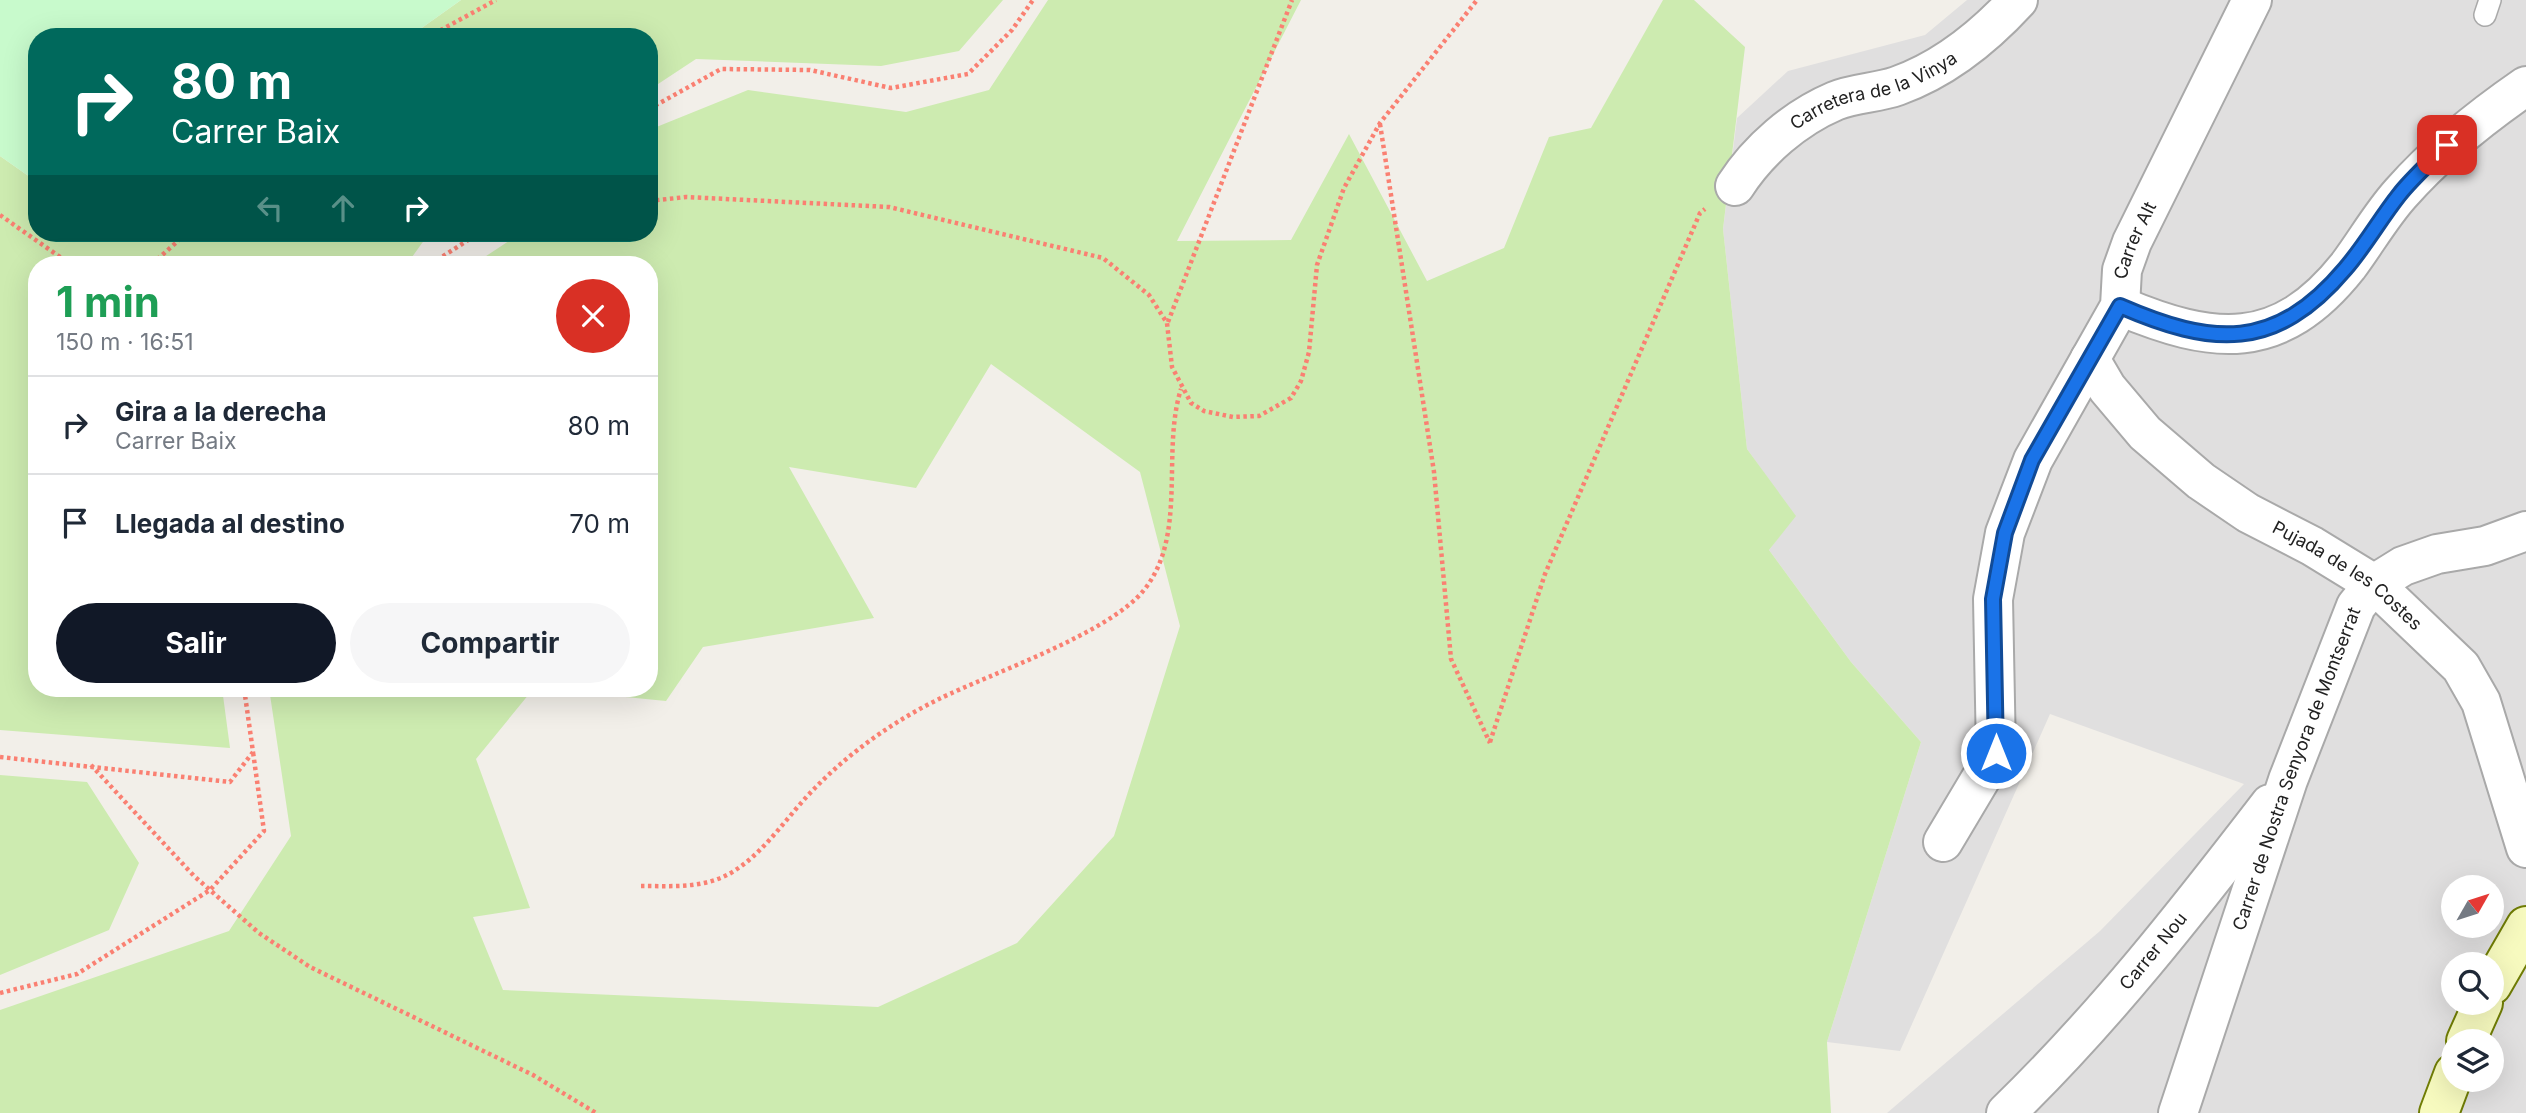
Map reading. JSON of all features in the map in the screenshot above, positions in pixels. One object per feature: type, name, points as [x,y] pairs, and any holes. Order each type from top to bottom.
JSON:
[{"type":"street","name":"Carretera de la Vinya","points":[[1735,186],[1750,162],[1801,119],[1836,100],[1897,86],[1937,67],[1986,34],[2018,0]]},
{"type":"street","name":"Carrer Alt","points":[[1944,842],[1996,753],[1993,599],[2005,533],[2032,460],[2120,306],[2122,270],[2132,242],[2252,0]]},
{"type":"street","points":[[2120,306],[2197,334],[2239,335],[2273,326],[2326,291],[2347,267],[2399,194],[2447,145],[2526,86]]},
{"type":"street","name":"Pujada de les Costes","points":[[2090,359],[2107,388],[2145,433],[2201,481],[2248,513],[2312,546],[2374,584],[2461,667],[2481,702],[2526,848]]},
{"type":"street","name":"Carrer de Nostra Senyora de Montserrat","points":[[2178,1113],[2288,780],[2343,632],[2356,606],[2374,584],[2403,566],[2437,554],[2485,546],[2526,531]]},
{"type":"street","name":"Carrer Nou","points":[[2006,1113],[2063,1058],[2131,980],[2288,780]]},
{"type":"street","points":[[2504,964],[2526,926]]},
{"type":"street","points":[[2439,1113],[2447,1092]]},
{"type":"path","points":[[445,28],[496,0]]},
{"type":"path","points":[[658,104],[721,69],[810,70],[891,88],[968,74],[1012,30],[1033,0]]},
{"type":"path","points":[[1167,323],[1292,0]]},
{"type":"path","points":[[658,200],[686,197],[889,207],[1103,258],[1149,295],[1167,323],[1172,366],[1181,389],[1191,403],[1204,411],[1233,417],[1259,416],[1291,398],[1301,381],[1308,352],[1317,265],[1344,188],[1380,123],[1478,0]]},
{"type":"path","points":[[1380,123],[1434,472],[1451,660],[1490,743],[1545,574],[1700,213],[1735,186]]},
{"type":"path","points":[[0,215],[28,235]]},
{"type":"path","points":[[39,242],[59,256]]},
{"type":"path","points":[[161,256],[177,242]]},
{"type":"path","points":[[443,256],[465,242]]},
{"type":"path","points":[[641,886],[687,886],[713,881],[733,872],[750,858],[831,773],[865,744],[936,700],[1098,625],[1143,592],[1154,575],[1162,553],[1170,512],[1175,409],[1181,389]]},
{"type":"path","points":[[0,993],[77,974],[210,890],[264,831],[245,697]]},
{"type":"path","points":[[0,757],[230,782],[253,752]]},
{"type":"path","points":[[91,765],[210,890],[258,933],[310,967],[533,1075],[596,1113]]},
{"type":"shaded area","points":[[1967,0],[2526,0],[2526,1113],[1887,1113],[2100,931],[2244,784],[2050,714],[1900,1051],[1827,1042],[1921,742],[1851,662],[1769,550],[1795,516],[1747,449],[1723,229],[1737,118],[1788,71],[1925,35]]},
{"type":"green space","points":[[0,0],[461,0],[422,28],[28,28],[28,176],[0,156]]},
{"type":"green space","points":[[461,0],[1003,0],[959,51],[881,66],[696,59],[658,84],[658,28],[422,28]]},
{"type":"green space","points":[[1048,0],[1301,0],[1177,241],[1291,240],[1349,134],[1427,281],[1504,248],[1549,137],[1591,128],[1663,0],[1694,0],[1745,47],[1723,229],[1747,449],[1796,516],[1769,550],[1851,662],[1921,742],[1827,1042],[1831,1113],[0,1113],[0,1010],[229,931],[291,836],[270,697],[527,697],[476,759],[530,908],[473,917],[503,990],[878,1007],[1017,943],[1114,836],[1180,626],[1140,472],[991,364],[916,488],[789,467],[874,618],[703,647],[666,701],[625,697],[658,697],[658,256],[486,256],[507,242],[658,242],[658,126],[748,90],[906,112],[989,90]]},
{"type":"green space","points":[[0,156],[28,176],[28,242],[423,242],[413,256],[28,256],[28,697],[223,697],[230,748],[0,730]]},
{"type":"green space","points":[[0,775],[87,782],[139,863],[109,930],[0,975]]},
{"type":"route","points":[[1996,753],[1993,599],[2005,533],[2032,460],[2120,306],[2155,321],[2197,334],[2239,335],[2273,326],[2326,291],[2347,267],[2399,194],[2447,145]]}]
